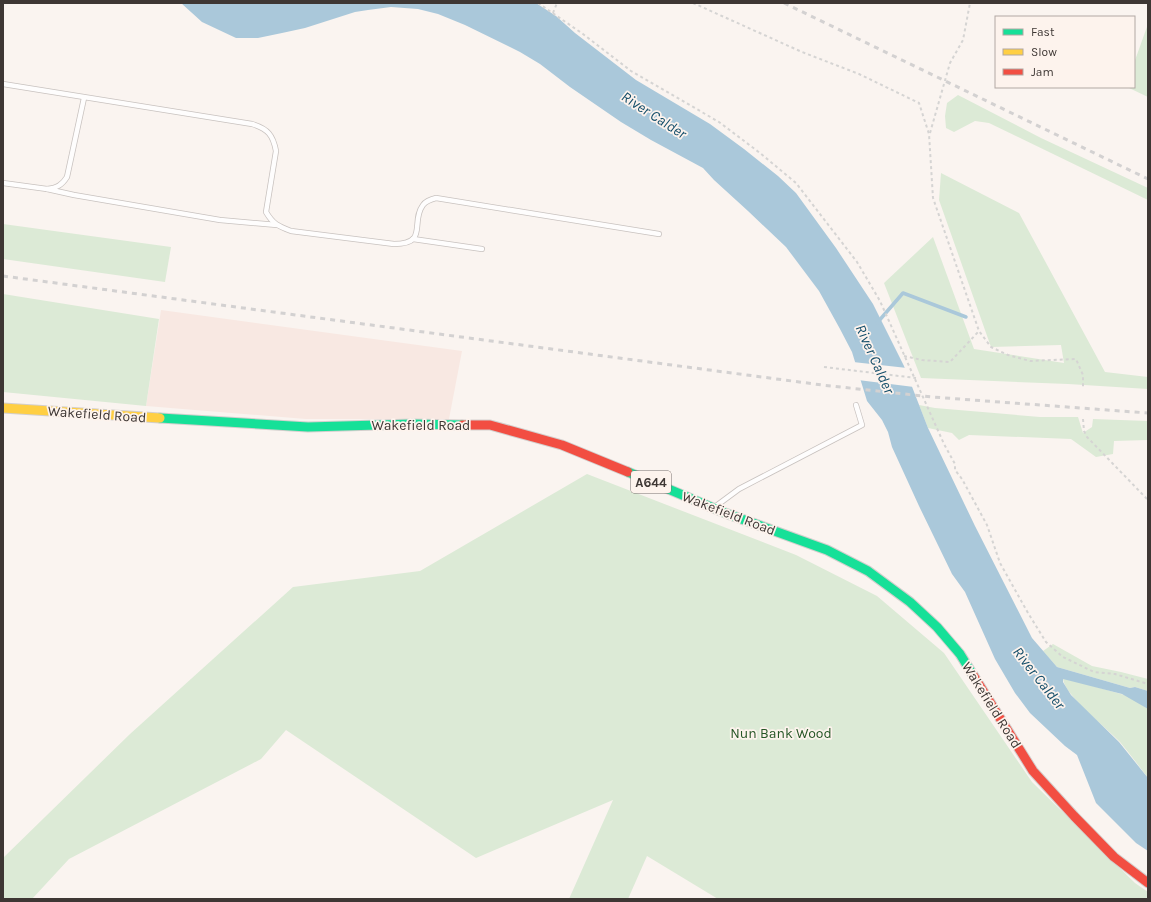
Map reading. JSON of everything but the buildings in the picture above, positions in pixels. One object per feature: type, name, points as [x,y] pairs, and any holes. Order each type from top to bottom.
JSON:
[{"type":"highway","name":"Wakefield Road","points":[[3,408],[308,427],[413,424],[490,425],[562,445],[712,508],[827,550],[868,571],[910,602],[937,627],[960,654],[1033,771],[1114,857],[1148,884]]},
{"type":"lane","points":[[3,84],[252,124],[261,127],[269,132],[274,141],[276,151],[266,212],[270,220],[277,225]]},
{"type":"lane","points":[[47,189],[54,188],[62,184],[67,177],[84,98]]},
{"type":"lane","points":[[3,183],[47,189],[220,220],[277,225],[291,230],[394,244],[410,242],[416,236],[420,210],[423,204],[428,200],[436,198],[658,234]]},
{"type":"lane","points":[[413,239],[482,249]]},
{"type":"lane","points":[[712,508],[739,489],[862,425],[856,405]]},
{"type":"path","points":[[538,3],[583,34],[631,71],[719,122],[796,183],[857,262],[880,301],[944,444],[955,464],[955,470],[966,484],[987,525],[1000,563],[1046,642],[1063,657],[1094,672],[1115,674],[1148,684]]},
{"type":"path","points":[[552,13],[557,3]]},
{"type":"path","points":[[693,3],[795,48],[859,74],[919,103],[930,134],[933,198],[979,331],[991,347],[1008,355],[1030,361],[1076,359],[1082,376],[1083,387]]},
{"type":"path","points":[[930,134],[950,63],[963,40],[970,3]]},
{"type":"path","points":[[904,356],[922,360],[950,362],[979,331]]},
{"type":"path","points":[[824,367],[916,378]]},
{"type":"path","points":[[1083,419],[1084,431],[1087,437],[1148,500]]},
{"type":"shaded area","points":[[161,310],[462,351],[449,419],[306,419],[146,406]]},
{"type":"green space","points":[[1148,24],[1148,97],[1129,88],[1135,88],[1135,60]]},
{"type":"green space","points":[[958,95],[1041,138],[1148,188],[1148,200],[989,123],[975,121],[954,132],[946,128],[945,116],[947,103]]},
{"type":"green space","points":[[941,173],[1019,213],[1105,372],[1148,377],[1148,389],[921,378],[884,283],[933,237],[974,349],[1064,363],[1061,345],[991,347],[939,200]]},
{"type":"green space","points":[[3,224],[171,247],[165,282],[3,259]]},
{"type":"green space","points":[[3,294],[159,319],[146,406],[3,392]]},
{"type":"green space","points":[[919,405],[935,408],[1040,417],[1078,417],[1083,433],[1092,427],[1093,419],[1148,421],[1148,440],[1114,441],[1113,454],[1096,457],[1071,439],[969,435],[959,440],[952,433],[928,428]]},
{"type":"green space","name":"Nun Bank Wood","points":[[587,474],[796,555],[877,596],[944,653],[1032,782],[1135,883],[1148,892],[1148,899],[718,899],[647,856],[628,899],[569,899],[613,800],[476,858],[286,730],[261,759],[69,859],[32,899],[3,899],[3,858],[130,734],[293,587],[420,571]]},
{"type":"green space","points":[[1053,644],[1092,666],[1148,679],[1148,691],[1135,687],[1130,688],[1057,667],[1043,651]]},
{"type":"green space","points":[[1065,678],[1128,696],[1148,709],[1148,778],[1120,742],[1078,703],[1065,686],[1063,679]]},
{"type":"water","name":"River Calder","points":[[181,3],[536,3],[556,16],[575,33],[636,80],[710,124],[778,176],[796,193],[836,248],[873,304],[904,366],[928,428],[975,526],[1032,638],[1057,667],[1130,688],[1135,687],[1148,691],[1148,709],[1122,694],[1063,679],[1063,682],[1071,695],[1119,742],[1148,778],[1148,851],[1136,843],[1096,803],[1077,755],[1065,746],[1030,713],[1015,693],[995,659],[965,592],[952,574],[919,506],[892,447],[888,432],[882,420],[867,401],[852,352],[819,291],[786,247],[703,168],[621,122],[570,87],[540,64],[520,52],[465,25],[438,14],[418,9],[391,7],[355,12],[305,28],[258,38],[236,38],[202,22]]},
{"type":"pier","points":[[853,362],[907,368],[914,387],[858,380]]},
{"type":"waterway","name":"River Calder","points":[[877,323],[903,293],[966,317]]},
{"type":"railway","points":[[784,3],[1148,179]]},
{"type":"railway","points":[[3,276],[822,385],[932,397],[1148,413]]},
{"type":"traffic: fast","points":[[160,418],[308,427],[413,424],[462,425]]},
{"type":"traffic: fast","points":[[628,472],[725,513],[827,550],[868,571],[910,602],[937,627],[960,654],[973,675]]},
{"type":"traffic: slow","points":[[3,408],[160,418]]},
{"type":"traffic: jam","points":[[462,425],[490,425],[562,445],[628,472]]},
{"type":"traffic: jam","points":[[973,675],[1033,771],[1114,857],[1148,883]]}]
